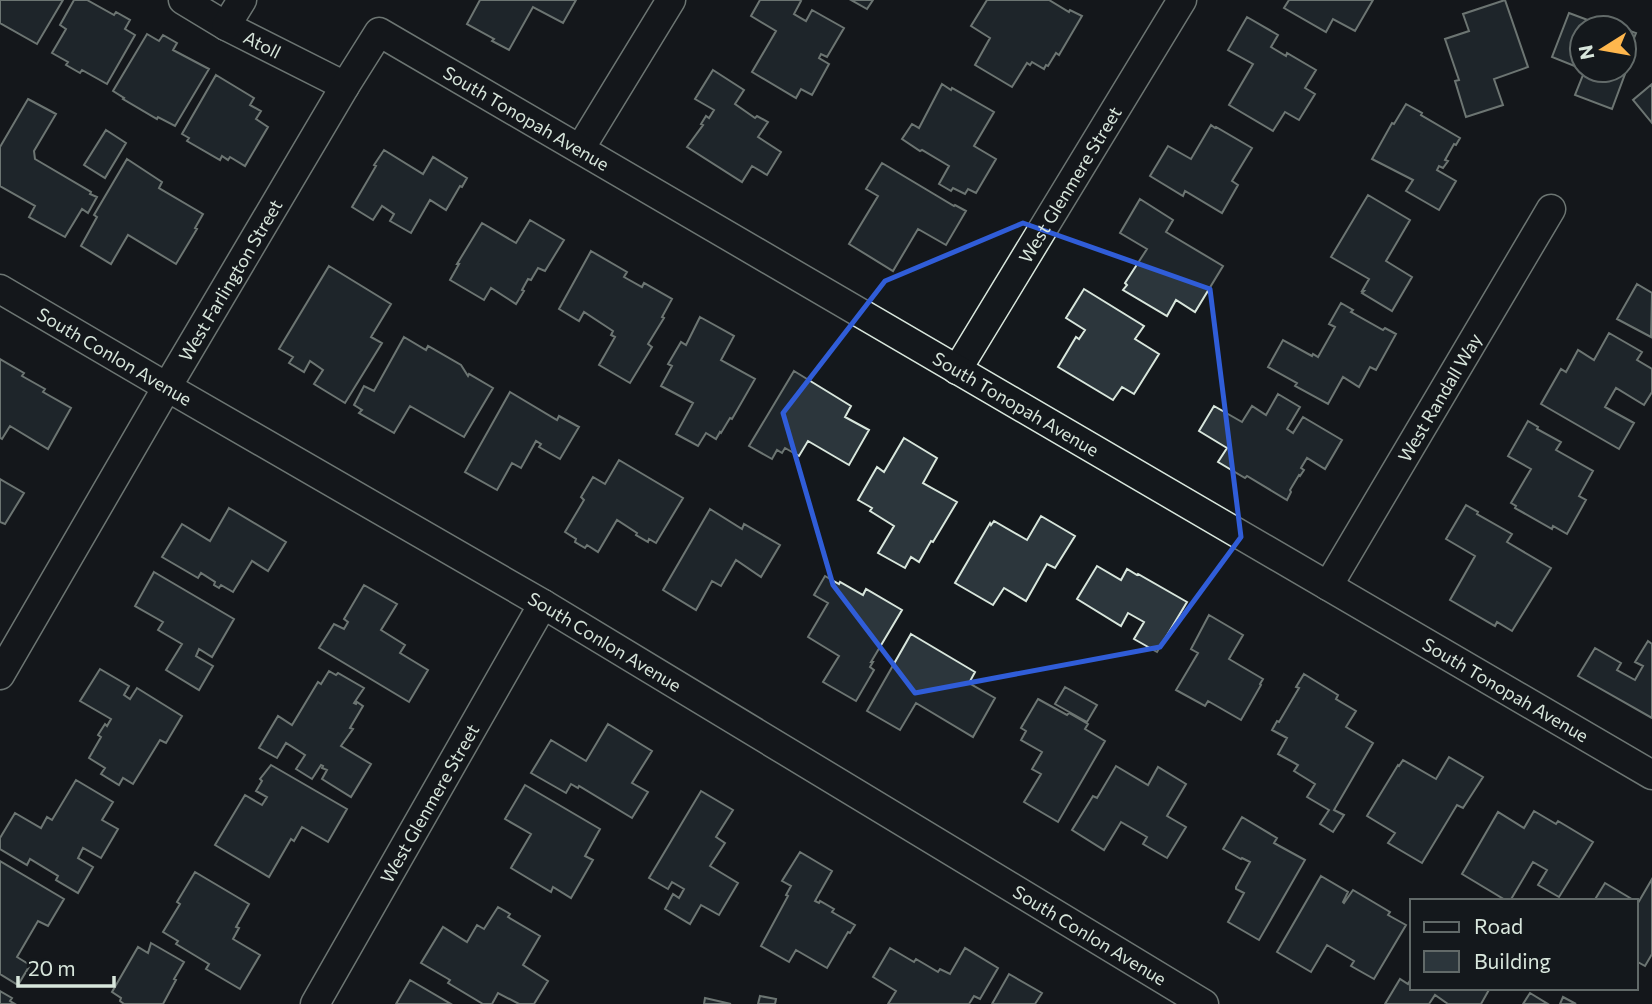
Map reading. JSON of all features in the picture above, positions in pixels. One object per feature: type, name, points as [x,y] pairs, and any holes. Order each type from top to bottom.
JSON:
[{"type":"street","name":"Atoll","points":[[183,0],[226,26],[345,86]]},
{"type":"street","points":[[226,26],[242,0]]},
{"type":"street","points":[[580,149],[671,0]]},
{"type":"street","name":"West Glenmere Street","points":[[957,370],[1182,0]]},
{"type":"street","name":"South Tonopah Avenue","points":[[379,32],[1652,775]]},
{"type":"street","name":"West Farlington Street","points":[[0,675],[167,387],[379,32]]},
{"type":"street","name":"West Randall Way","points":[[1328,586],[1551,209]]},
{"type":"street","name":"South Conlon Avenue","points":[[0,289],[543,604],[1204,1004]]},
{"type":"street","name":"West Glenmere Street","points":[[315,1004],[543,604]]},
{"type":"highlighted area","points":[[1023,223],[1210,289],[1241,537],[1160,647],[915,693],[833,585],[783,413],[885,281]]},
{"type":"building","points":[[0,0],[63,0],[37,44],[0,23]]},
{"type":"building","points":[[74,0],[87,0],[114,15],[116,12],[130,20],[125,29],[135,35],[107,84],[82,70],[80,73],[52,53],[66,29],[60,25]]},
{"type":"building","points":[[480,0],[576,0],[563,23],[533,7],[509,50],[467,24]]},
{"type":"building","points":[[760,0],[799,0],[801,1],[794,14],[806,21],[812,10],[844,28],[827,57],[821,54],[819,58],[829,64],[812,95],[801,89],[796,98],[752,72],[776,31],[751,16]]},
{"type":"building","points":[[851,0],[873,0],[867,9]]},
{"type":"building","points":[[987,0],[1049,0],[1082,16],[1059,55],[1056,53],[1044,69],[1032,62],[1030,65],[1027,63],[1012,87],[975,65],[990,38],[971,26]]},
{"type":"building","points":[[1289,0],[1373,0],[1355,31],[1333,19],[1326,32],[1284,8]]},
{"type":"building","points":[[1505,0],[1528,67],[1494,79],[1503,105],[1466,117],[1455,81],[1459,80],[1445,39],[1469,31],[1463,14]]},
{"type":"building","points":[[1568,16],[1568,63],[1552,57]]},
{"type":"building","points":[[1247,17],[1278,35],[1271,47],[1316,70],[1305,88],[1315,94],[1299,120],[1285,112],[1273,131],[1229,105],[1253,64],[1228,50]]},
{"type":"building","points":[[147,34],[159,41],[163,35],[177,43],[173,50],[209,69],[175,126],[158,117],[157,119],[113,91]]},
{"type":"building","points":[[713,70],[744,90],[735,104],[755,118],[757,116],[768,122],[758,137],[781,152],[767,175],[752,166],[742,182],[687,147],[703,125],[701,124],[706,116],[709,118],[714,110],[695,99]]},
{"type":"building","points":[[216,75],[254,98],[250,105],[261,111],[256,119],[268,127],[245,166],[230,157],[228,160],[222,156],[220,160],[187,141],[189,138],[182,134]]},
{"type":"building","points":[[942,84],[994,112],[974,146],[996,159],[976,193],[968,189],[965,194],[953,188],[951,191],[939,184],[949,166],[902,139],[912,124],[919,128]]},
{"type":"building","points":[[1579,84],[1621,84],[1612,109],[1575,95]]},
{"type":"building","points":[[1652,84],[1652,123],[1633,100]]},
{"type":"building","points":[[28,99],[56,114],[34,151],[35,159],[97,197],[88,213],[82,209],[65,237],[29,217],[35,206],[0,186],[0,147]]},
{"type":"building","points":[[1406,104],[1460,138],[1456,145],[1454,144],[1443,168],[1439,166],[1437,170],[1456,181],[1439,210],[1406,191],[1413,180],[1372,159]]},
{"type":"building","points":[[1211,125],[1252,148],[1232,181],[1238,185],[1222,213],[1185,191],[1183,196],[1150,176],[1168,146],[1191,159]]},
{"type":"building","points":[[106,130],[126,143],[105,178],[84,165]]},
{"type":"building","points":[[384,150],[423,174],[433,157],[467,178],[446,210],[430,200],[411,233],[390,221],[394,214],[382,206],[373,220],[352,207]]},
{"type":"building","points":[[127,159],[162,182],[159,188],[203,214],[176,264],[128,235],[111,264],[81,246],[97,217],[94,215]]},
{"type":"building","points":[[882,163],[966,211],[946,245],[918,229],[893,271],[849,244],[878,196],[866,189]]},
{"type":"building","points":[[1368,195],[1410,220],[1386,261],[1412,277],[1392,311],[1362,293],[1369,279],[1331,257]]},
{"type":"building","points":[[1140,199],[1173,220],[1166,232],[1223,266],[1195,312],[1176,300],[1167,316],[1123,290],[1147,249],[1120,233]]},
{"type":"building","points":[[530,220],[564,240],[545,271],[538,268],[531,280],[528,279],[516,304],[491,288],[484,300],[450,280],[482,223],[516,243]]},
{"type":"building","points":[[591,251],[627,272],[624,277],[642,287],[644,283],[672,299],[648,344],[652,347],[630,383],[599,365],[615,337],[611,335],[613,331],[584,312],[579,321],[559,309]]},
{"type":"building","points":[[329,266],[391,304],[371,337],[382,343],[345,403],[314,384],[323,370],[310,361],[304,372],[289,363],[293,357],[279,349]]},
{"type":"building","points":[[1637,284],[1652,293],[1651,337],[1617,319]]},
{"type":"building","points":[[1084,289],[1144,326],[1135,339],[1159,354],[1134,394],[1122,387],[1113,400],[1058,367],[1076,337],[1079,339],[1085,330],[1066,318]]},
{"type":"building","points":[[1341,303],[1353,310],[1351,312],[1383,330],[1385,328],[1396,334],[1376,370],[1370,367],[1359,387],[1343,377],[1328,404],[1268,367],[1283,340],[1318,357],[1335,327],[1329,324]]},
{"type":"building","points":[[700,317],[734,336],[721,360],[755,379],[732,419],[730,418],[716,439],[706,433],[698,446],[676,434],[693,403],[661,386],[672,366],[668,364],[681,342],[686,345]]},
{"type":"building","points":[[1609,333],[1642,352],[1637,360],[1652,369],[1652,392],[1644,405],[1616,388],[1605,407],[1634,423],[1619,449],[1541,404],[1561,369],[1566,372],[1578,350],[1594,360]]},
{"type":"building","points":[[404,337],[426,350],[428,346],[461,365],[468,376],[469,374],[493,388],[464,437],[410,406],[394,433],[359,413],[362,410],[354,405],[364,386],[374,391]]},
{"type":"building","points":[[0,359],[45,389],[43,392],[71,408],[48,449],[10,426],[2,439],[0,438]]},
{"type":"building","points":[[794,371],[851,406],[845,417],[869,430],[849,465],[808,441],[799,456],[785,448],[782,453],[777,450],[772,459],[749,446]]},
{"type":"building","points":[[510,392],[557,420],[559,416],[579,427],[560,459],[539,447],[541,444],[536,441],[521,468],[512,463],[497,490],[465,472]]},
{"type":"building","points":[[1278,394],[1300,407],[1287,429],[1293,433],[1303,417],[1342,440],[1325,469],[1307,458],[1301,468],[1304,470],[1290,490],[1287,500],[1218,462],[1227,448],[1199,431],[1214,406],[1242,422],[1252,406],[1266,415]]},
{"type":"building","points":[[1528,421],[1561,442],[1556,450],[1593,471],[1579,496],[1586,500],[1567,534],[1553,526],[1552,529],[1511,503],[1531,469],[1508,456]]},
{"type":"building","points":[[904,438],[937,458],[923,483],[957,502],[919,562],[911,557],[905,568],[878,553],[894,526],[858,500],[877,467],[884,472]]},
{"type":"building","points":[[619,460],[683,498],[656,543],[636,535],[637,533],[617,520],[598,552],[575,542],[576,539],[565,532],[584,500],[581,497],[593,477],[605,484]]},
{"type":"building","points":[[0,479],[24,493],[5,524],[0,522]]},
{"type":"building","points":[[1466,505],[1512,534],[1507,542],[1551,568],[1512,631],[1497,622],[1495,626],[1450,600],[1475,556],[1446,539]]},
{"type":"building","points":[[229,508],[286,542],[268,571],[252,561],[233,592],[221,585],[219,588],[201,573],[198,578],[162,557],[182,524],[210,541]]},
{"type":"building","points":[[710,509],[742,529],[744,524],[780,545],[761,577],[736,560],[721,586],[712,581],[696,610],[663,590]]},
{"type":"building","points":[[1041,516],[1075,536],[1055,568],[1047,564],[1026,601],[1004,588],[993,605],[955,583],[990,523],[991,525],[994,521],[1027,540]]},
{"type":"building","points":[[1097,566],[1121,580],[1127,569],[1187,602],[1157,652],[1134,639],[1144,622],[1128,613],[1121,626],[1077,599]]},
{"type":"building","points":[[154,572],[234,619],[212,657],[199,649],[196,656],[213,666],[199,690],[166,670],[182,644],[158,630],[163,622],[135,606]]},
{"type":"building","points":[[825,576],[863,595],[866,589],[902,610],[871,662],[870,667],[874,670],[856,701],[823,682],[839,656],[808,637],[828,603],[814,595]]},
{"type":"building","points":[[364,585],[397,604],[381,630],[405,645],[400,653],[428,670],[409,702],[319,648],[334,624],[344,629],[348,622],[344,619]]},
{"type":"building","points":[[1209,615],[1243,635],[1229,659],[1263,679],[1241,720],[1208,701],[1205,706],[1176,690],[1198,653],[1191,649]]},
{"type":"building","points":[[911,634],[975,672],[969,683],[995,698],[973,737],[916,703],[900,730],[867,711]]},
{"type":"building","points":[[1648,641],[1652,644],[1652,718],[1578,676],[1595,648],[1621,663],[1617,670],[1635,680],[1643,666],[1635,662]]},
{"type":"building","points":[[100,669],[129,686],[124,695],[130,699],[137,688],[182,716],[166,743],[160,740],[133,784],[123,778],[119,785],[101,774],[105,768],[89,758],[101,737],[98,735],[111,719],[80,701]]},
{"type":"building","points":[[329,671],[336,675],[338,673],[364,688],[354,703],[363,706],[350,728],[353,729],[341,746],[371,764],[351,797],[322,779],[327,770],[322,768],[323,766],[321,765],[312,779],[296,769],[305,755],[286,743],[277,758],[259,748],[278,716],[292,725],[318,682],[321,684]]},
{"type":"building","points":[[1304,674],[1338,695],[1336,699],[1356,711],[1346,727],[1373,743],[1334,810],[1344,815],[1333,832],[1320,824],[1329,810],[1307,797],[1315,784],[1294,771],[1298,765],[1278,754],[1287,738],[1272,730],[1299,688],[1296,687]]},
{"type":"building","points":[[1065,687],[1097,705],[1087,722],[1055,704]]},
{"type":"building","points":[[1038,699],[1088,724],[1085,729],[1105,741],[1058,822],[1024,802],[1041,774],[1032,769],[1042,752],[1021,740],[1026,731],[1021,728]]},
{"type":"building","points":[[608,724],[652,751],[632,783],[648,792],[632,818],[579,786],[578,788],[571,784],[566,793],[531,773],[551,740],[586,761]]},
{"type":"building","points":[[1449,757],[1483,777],[1463,808],[1457,805],[1422,863],[1388,843],[1395,833],[1367,816],[1403,760],[1436,779]]},
{"type":"building","points":[[271,765],[347,809],[328,842],[302,827],[294,841],[291,839],[269,877],[215,845],[245,795],[262,805],[267,797],[256,791],[262,781],[260,779]]},
{"type":"building","points":[[1116,766],[1148,785],[1158,767],[1186,784],[1167,816],[1186,827],[1167,858],[1143,844],[1147,837],[1121,822],[1104,850],[1072,830],[1093,796],[1097,798]]},
{"type":"building","points":[[76,780],[113,802],[102,820],[118,829],[101,858],[83,848],[78,858],[93,867],[78,893],[56,880],[58,876],[30,859],[27,865],[0,849],[0,838],[15,813],[41,828],[47,817],[52,820]]},
{"type":"building","points":[[525,785],[600,829],[585,856],[593,860],[571,898],[553,887],[551,892],[511,868],[531,834],[505,819]]},
{"type":"building","points":[[701,791],[733,810],[716,837],[725,843],[710,866],[738,883],[719,915],[701,905],[690,924],[665,909],[673,894],[679,898],[684,889],[672,882],[668,889],[649,878]]},
{"type":"building","points":[[1534,811],[1556,824],[1558,821],[1593,842],[1559,897],[1538,885],[1547,870],[1533,862],[1511,899],[1504,899],[1462,874],[1498,812],[1524,828]]},
{"type":"building","points":[[1242,817],[1277,838],[1274,843],[1305,860],[1259,940],[1228,922],[1244,893],[1236,887],[1250,862],[1223,849]]},
{"type":"building","points":[[800,852],[832,871],[815,901],[834,909],[832,912],[855,925],[827,968],[796,950],[789,962],[761,946],[788,896],[786,895],[791,886],[782,881]]},
{"type":"building","points":[[0,861],[64,899],[48,926],[38,921],[17,957],[30,965],[18,985],[0,974]]},
{"type":"building","points":[[195,872],[249,904],[236,927],[239,928],[233,939],[260,955],[240,989],[206,969],[209,964],[176,944],[178,941],[163,932]]},
{"type":"building","points":[[1321,876],[1348,892],[1344,903],[1353,890],[1406,925],[1374,979],[1351,966],[1354,961],[1327,945],[1311,972],[1277,952]]},
{"type":"building","points":[[1652,879],[1652,954],[1645,966],[1638,962],[1638,903]]},
{"type":"building","points":[[1605,883],[1632,899],[1595,899]]},
{"type":"building","points":[[498,907],[510,914],[508,917],[540,936],[523,965],[548,981],[534,1004],[519,1004],[498,993],[492,1004],[483,1004],[421,963],[443,927],[467,942],[477,925],[484,929]]},
{"type":"building","points":[[151,943],[184,962],[163,1004],[124,1004],[120,1001],[121,998],[112,992],[138,947],[148,953]]},
{"type":"building","points":[[890,948],[938,972],[940,969],[950,974],[965,948],[998,968],[980,999],[974,996],[969,1004],[888,1004],[896,991],[873,977]]},
{"type":"building","points":[[1009,974],[1042,993],[1035,1004],[992,1004]]},
{"type":"building","points":[[1400,979],[1408,984],[1410,980],[1410,990],[1489,990],[1481,1004],[1448,1004],[1435,995],[1429,1004],[1385,1004]]},
{"type":"building","points":[[410,980],[451,1004],[396,1004]]},
{"type":"building","points":[[0,991],[12,998],[10,1001],[15,1004],[0,1004]]},
{"type":"building","points":[[1530,993],[1548,1004],[1523,1004]]},
{"type":"building","points":[[760,996],[776,999],[775,1004],[758,1004]]},
{"type":"building","points":[[1563,997],[1576,1004],[1560,1004]]},
{"type":"building","points":[[705,998],[731,1004],[704,1004]]}]
